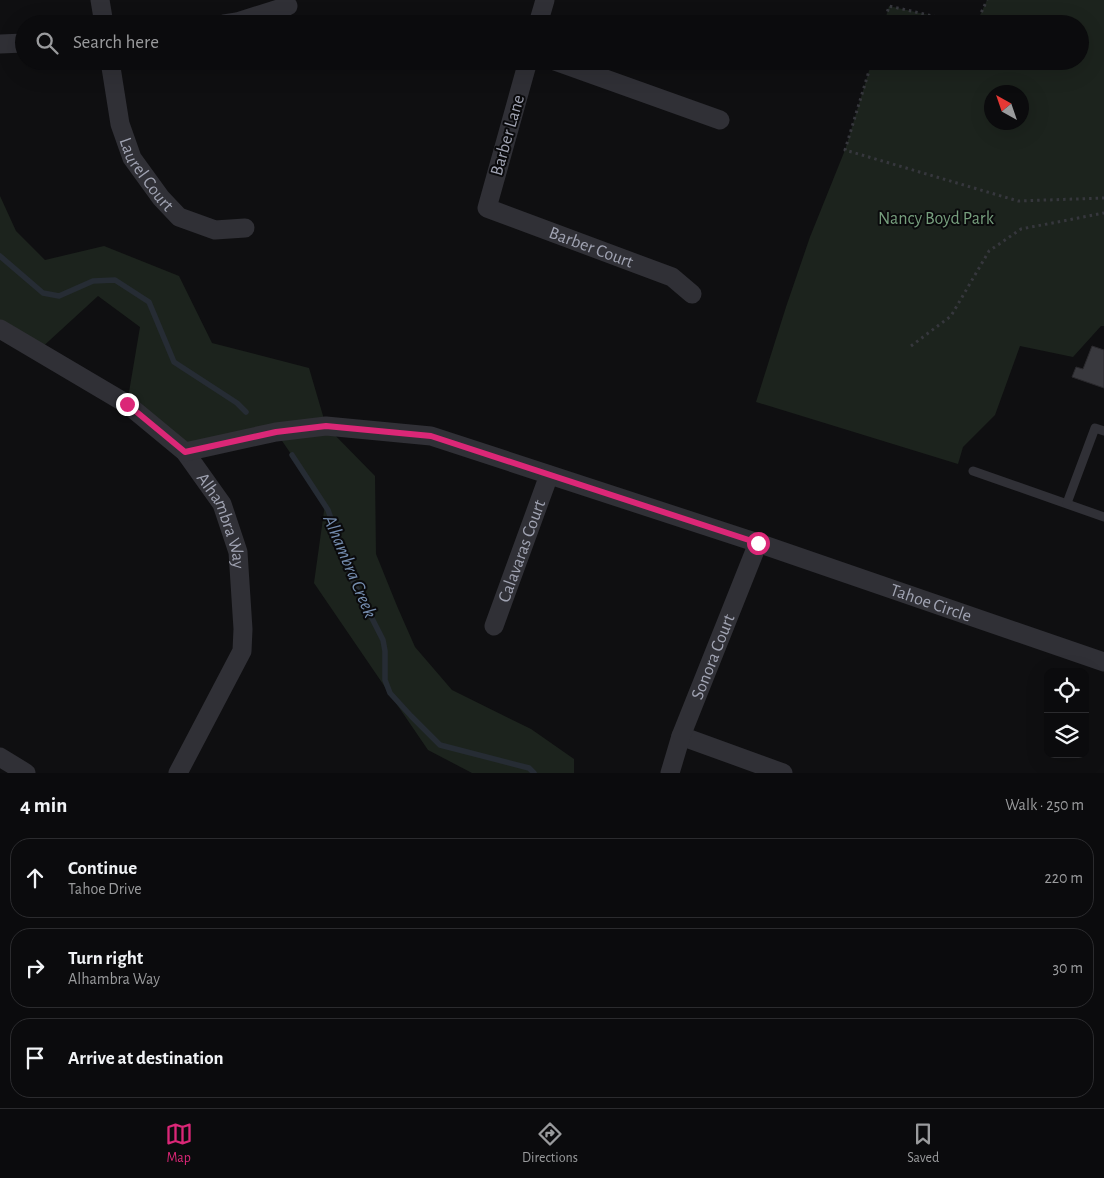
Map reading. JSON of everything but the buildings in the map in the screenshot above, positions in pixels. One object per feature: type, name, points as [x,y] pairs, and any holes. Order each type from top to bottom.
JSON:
[{"type":"street","points":[[100,0],[102,15]]},
{"type":"street","points":[[541,15],[545,0]]},
{"type":"street","points":[[257,15],[288,6]]},
{"type":"street","points":[[0,44],[15,43]]},
{"type":"street","name":"Laurel Court","points":[[111,70],[120,124],[132,158],[161,198],[180,217],[215,230],[245,228]]},
{"type":"street","name":"Barber Lane","points":[[487,208],[525,70]]},
{"type":"street","points":[[580,70],[720,120]]},
{"type":"street","name":"Barber Court","points":[[487,208],[672,277],[692,294]]},
{"type":"street","name":"Alhambra Way","points":[[0,329],[127,404],[185,452],[222,504],[238,552],[243,629],[242,651],[178,773]]},
{"type":"street","name":"Tahoe Circle","points":[[185,452],[276,432],[326,426],[431,436],[758,543],[1104,662]]},
{"type":"street","name":"Calavaras Court","points":[[494,626],[548,475]]},
{"type":"street","name":"Sonora Court","points":[[670,773],[681,736],[758,543]]},
{"type":"street","points":[[681,736],[783,773]]},
{"type":"street","points":[[0,757],[26,773]]},
{"type":"lane","points":[[1067,504],[1094,428],[1104,432]]},
{"type":"lane","points":[[973,471],[1104,517]]},
{"type":"path","points":[[980,15],[987,0]]},
{"type":"path","points":[[886,15],[889,6],[928,15]]},
{"type":"path","points":[[869,70],[845,150],[1018,201],[1104,198]]},
{"type":"path","points":[[911,346],[951,316],[989,251],[1021,229],[1104,214]]},
{"type":"green space","name":"Nancy Boyd Park","points":[[987,0],[1104,0],[1104,326],[1101,326],[1073,357],[1020,346],[995,415],[963,447],[958,464],[756,402],[810,237],[845,150],[869,70],[1089,70],[1089,15],[980,15]]},
{"type":"green space","points":[[889,6],[928,15],[886,15]]},
{"type":"green space","points":[[0,196],[16,231],[45,260],[104,246],[179,276],[212,343],[309,368],[326,426],[375,476],[376,554],[415,647],[452,690],[531,729],[574,759],[574,773],[472,773],[428,750],[314,583],[325,504],[276,432],[185,452],[127,404],[140,327],[98,296],[38,351],[0,329]]},
{"type":"waterway","name":"Alhambra Creek","points":[[0,256],[43,293],[59,296],[93,281],[115,280],[149,302],[174,362],[237,403],[246,412]]},
{"type":"waterway","name":"Alhambra Creek","points":[[292,455],[328,510],[352,579],[383,640],[385,680],[390,693],[440,745],[529,768],[534,773]]},
{"type":"route","points":[[127,404],[185,452],[276,432],[326,426],[431,436],[758,543]]}]
